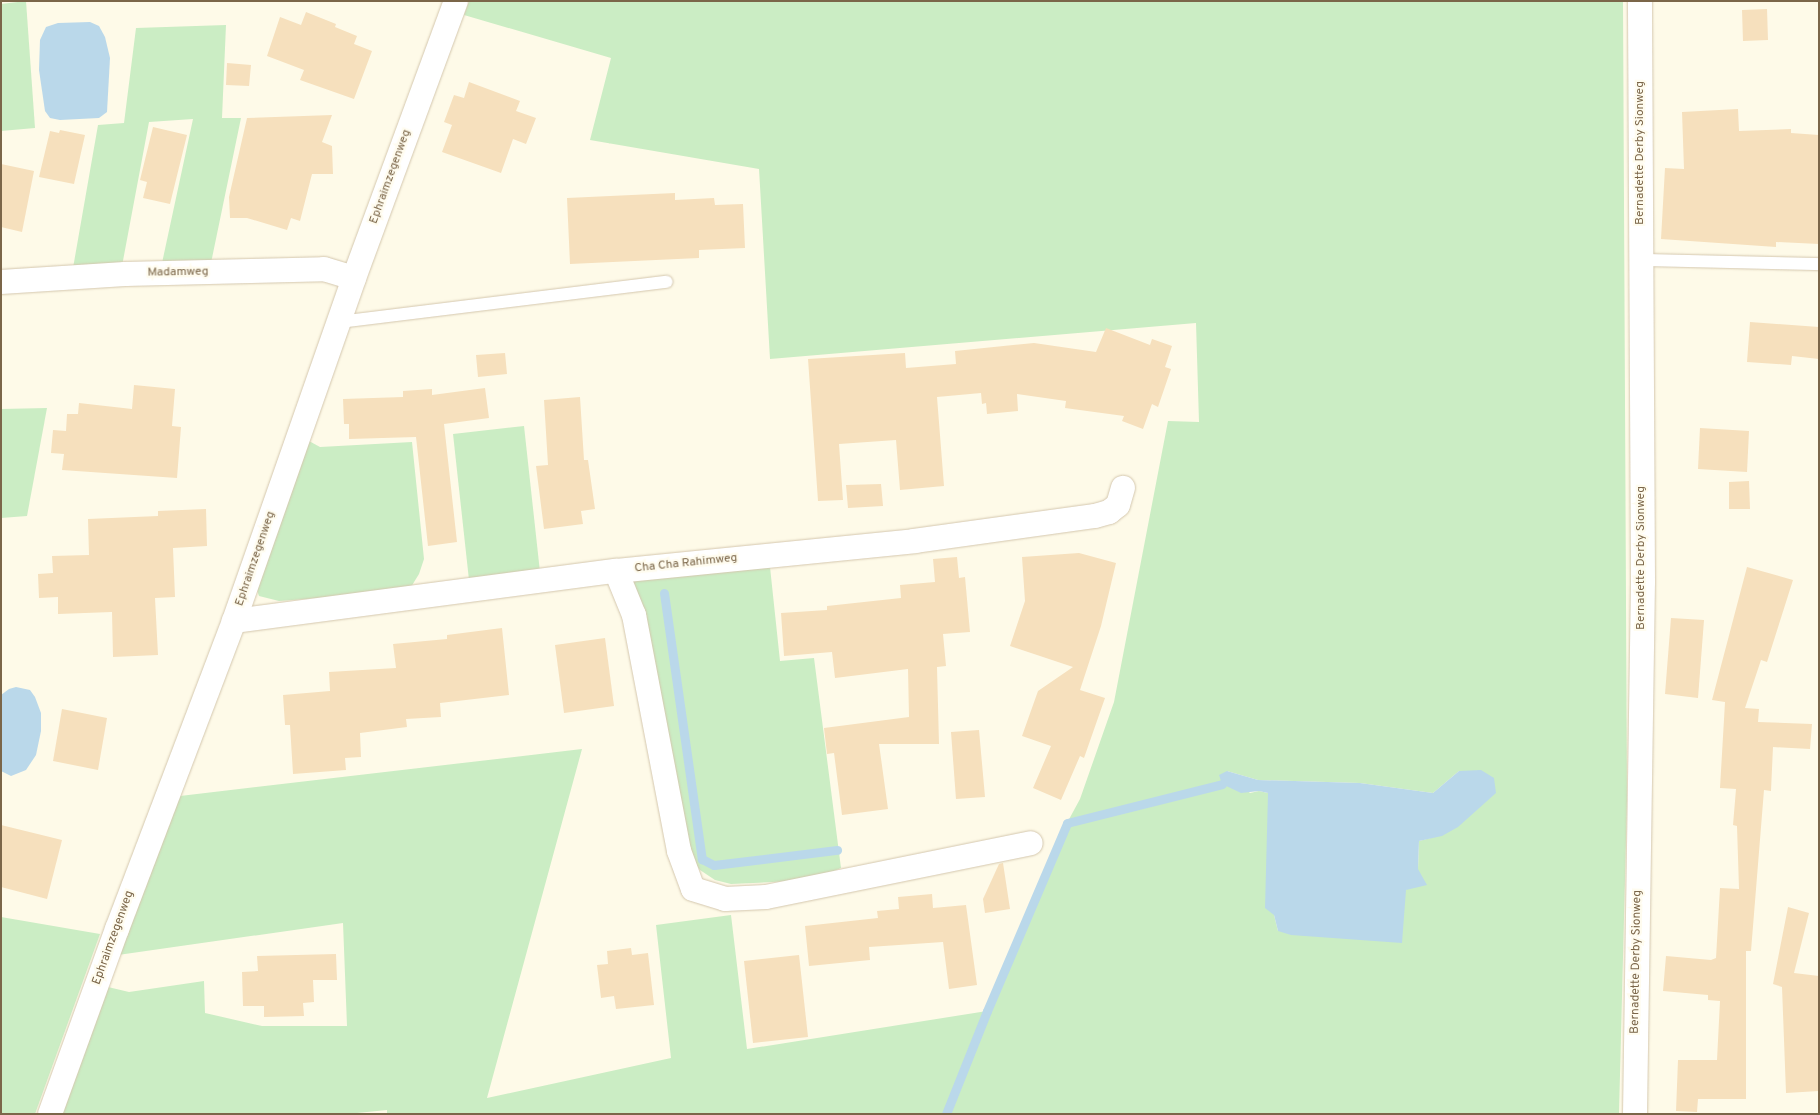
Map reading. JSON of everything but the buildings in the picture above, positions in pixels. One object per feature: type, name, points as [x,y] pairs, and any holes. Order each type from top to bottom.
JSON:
[{"type":"street","name":"Ephraimzegenweg","points":[[50,1114],[117,929],[234,621],[354,278],[456,1]]},
{"type":"street","name":"Bernadette Derby Sionweg","points":[[1635,1114],[1643,582],[1640,1]]},
{"type":"street","name":"Madamweg","points":[[1,282],[125,274],[324,269],[354,278]]},
{"type":"street","name":"Cha Cha Rahimweg","points":[[234,621],[616,571],[914,541],[1094,516],[1109,512],[1118,504],[1123,488]]},
{"type":"street","points":[[616,571],[634,615],[679,851],[693,889],[725,899],[766,897],[1031,843]]},
{"type":"lane","points":[[1641,260],[1819,264]]},
{"type":"lane","points":[[339,322],[667,282]]},
{"type":"green space","points":[[26,1],[35,128],[1,131],[1,4]]},
{"type":"green space","points":[[469,1],[1623,1],[1627,800],[1619,1114],[387,1114],[387,1110],[347,1114],[62,1114],[108,987],[129,992],[204,981],[205,1013],[262,1026],[347,1026],[343,923],[118,955],[180,796],[582,749],[487,1098],[671,1058],[656,925],[731,915],[747,1049],[987,1011],[1067,823],[1080,799],[1114,702],[1168,421],[1199,422],[1196,323],[770,359],[759,169],[590,140],[611,58],[464,15]],"holes":[[[1227,771],[1258,780],[1360,783],[1433,793],[1459,771],[1442,835],[1419,841],[1418,869],[1406,890],[1278,931],[1274,915],[1268,793],[1259,791],[1250,793]]]},
{"type":"green space","points":[[226,25],[222,118],[241,118],[211,263],[162,263],[193,119],[149,122],[122,266],[73,268],[98,125],[124,123],[136,28]]},
{"type":"green space","points":[[47,408],[27,516],[1,518],[1,409]]},
{"type":"green space","points":[[524,426],[540,572],[469,580],[453,434]]},
{"type":"green space","points":[[309,441],[320,447],[412,442],[424,559],[419,574],[411,587],[402,592],[279,601],[259,596],[256,587]]},
{"type":"green space","points":[[770,567],[780,661],[814,658],[841,868],[819,877],[792,881],[731,884],[715,880],[700,870],[688,854],[643,612],[633,580]]},
{"type":"green space","points":[[1,917],[100,934],[35,1114],[1,1114]]},
{"type":"water","points":[[90,22],[99,26],[105,37],[110,58],[107,112],[99,118],[60,120],[50,118],[45,111],[39,70],[40,40],[46,27],[58,23]]},
{"type":"water","points":[[16,687],[30,690],[35,697],[41,713],[41,731],[36,755],[26,770],[11,776],[1,771],[1,695],[9,689]]},
{"type":"water","points":[[1481,770],[1494,778],[1496,793],[1458,827],[1442,836],[1419,841],[1418,869],[1427,885],[1406,890],[1402,943],[1291,935],[1278,931],[1274,915],[1265,908],[1268,793],[1259,791],[1241,793],[1222,784],[1219,775],[1227,771],[1258,780],[1360,783],[1433,793],[1459,771]]},
{"type":"waterway","points":[[664,593],[702,859],[714,865],[837,850]]},
{"type":"waterway","points":[[946,1114],[987,1011],[1067,823],[1222,784]]}]
